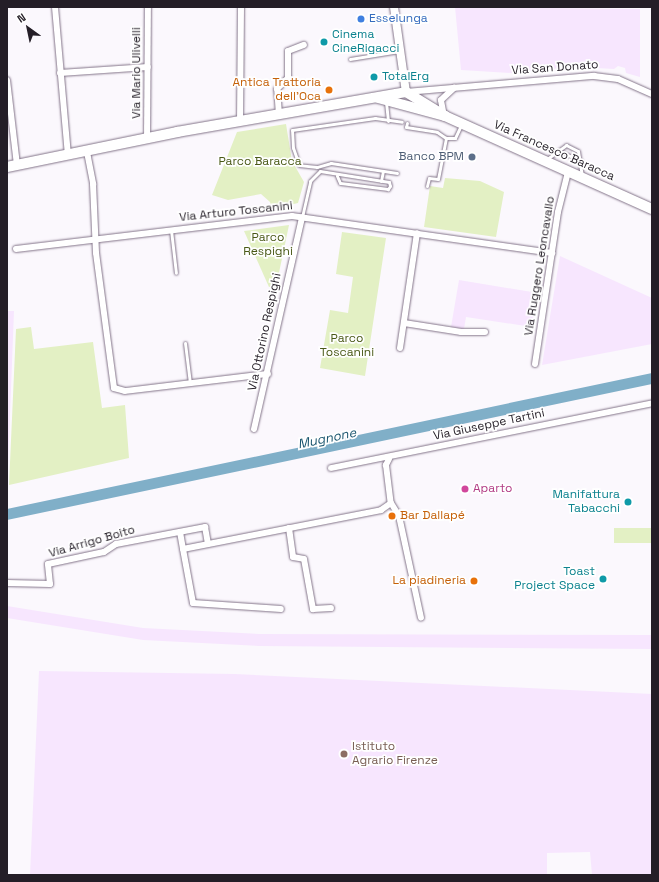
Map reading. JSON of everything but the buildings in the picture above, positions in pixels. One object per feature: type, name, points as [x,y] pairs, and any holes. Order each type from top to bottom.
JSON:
[{"type":"main road","name":"Via Francesco Baracca","points":[[12,166],[279,115],[382,99],[401,100],[406,92],[445,116],[652,209]]},
{"type":"main road","name":"Via Francesco Baracca","points":[[382,99],[445,116]]},
{"type":"street","points":[[55,7],[68,156]]},
{"type":"street","name":"Via Mario Ulivelli","points":[[148,7],[150,139]]},
{"type":"street","points":[[240,122],[241,7]]},
{"type":"street","points":[[394,7],[406,92]]},
{"type":"street","points":[[279,115],[277,89],[288,78],[288,51],[304,45]]},
{"type":"street","points":[[60,73],[148,67]]},
{"type":"street","name":"Via San Donato","points":[[455,87],[598,76],[618,79],[652,94]]},
{"type":"street","points":[[7,80],[12,166]]},
{"type":"street","points":[[445,116],[441,100],[455,87]]},
{"type":"street","name":"Via Francesco Baracca","points":[[406,92],[455,87]]},
{"type":"street","points":[[87,152],[93,184],[95,239],[113,387],[121,392],[268,374]]},
{"type":"street","name":"Via Ruggero Leoncavallo","points":[[535,364],[552,253],[568,172]]},
{"type":"street","name":"Via Arturo Toscanini","points":[[16,250],[171,230],[302,217],[552,253]]},
{"type":"street","name":"Via Ottorino Respighi","points":[[254,429],[268,374],[302,217]]},
{"type":"street","points":[[400,348],[417,233]]},
{"type":"street","points":[[404,323],[462,332],[485,332]]},
{"type":"street","name":"Via Giuseppe Tartini","points":[[331,468],[389,459],[652,403]]},
{"type":"street","points":[[389,459],[386,465],[391,503],[399,516],[421,618]]},
{"type":"street","points":[[183,549],[381,510],[391,503]]},
{"type":"street","name":"Via Arrigo Boito","points":[[7,583],[50,584],[48,564],[104,552],[116,544],[205,527],[208,544]]},
{"type":"street","points":[[289,528],[293,558],[304,559],[313,609],[332,608]]},
{"type":"street","points":[[180,532],[193,603],[281,609]]},
{"type":"lane","points":[[350,59],[400,51]]},
{"type":"lane","points":[[382,99],[388,121]]},
{"type":"lane","points":[[397,173],[331,163],[320,166],[299,165],[292,130],[375,118],[402,122]]},
{"type":"lane","points":[[407,123],[406,127],[437,132],[446,138],[455,138],[462,124]]},
{"type":"lane","points":[[427,186],[429,178],[438,179],[446,138]]},
{"type":"lane","points":[[545,161],[566,145],[578,151],[581,161],[582,178]]},
{"type":"lane","points":[[559,150],[581,161]]},
{"type":"lane","points":[[320,166],[322,171],[337,176],[389,182],[389,188],[340,183],[337,176]]},
{"type":"lane","points":[[302,217],[310,181],[322,171]]},
{"type":"lane","points":[[382,181],[383,171]]},
{"type":"lane","points":[[171,230],[176,273]]},
{"type":"lane","points":[[185,343],[190,383]]},
{"type":"shaded area","points":[[455,7],[640,9],[640,77],[626,73],[625,68],[618,66],[614,69],[579,67],[512,73],[461,70]]},
{"type":"shaded area","points":[[560,256],[652,298],[652,344],[542,365]]},
{"type":"shaded area","points":[[459,280],[538,293],[532,327],[466,317],[464,329],[451,327]]},
{"type":"shaded area","points":[[7,311],[14,311],[7,492]]},
{"type":"shaded area","points":[[7,606],[143,628],[259,634],[652,635],[652,649],[259,646],[143,640],[7,618]]},
{"type":"shaded area","name":"Istituto Agrario Firenze","points":[[39,671],[235,674],[652,694],[652,875],[592,875],[590,852],[547,853],[547,875],[30,875]]},
{"type":"green space","name":"Parco Baracca","points":[[286,124],[292,161],[304,182],[298,203],[272,209],[270,202],[261,194],[228,200],[212,195],[237,132]]},
{"type":"green space","points":[[445,178],[480,181],[504,192],[496,237],[424,227],[430,186],[443,188]]},
{"type":"green space","name":"Parco Respighi","points":[[289,225],[276,287],[269,287],[244,231]]},
{"type":"green space","name":"Parco Toscanini","points":[[342,232],[386,238],[365,376],[320,368],[330,310],[348,313],[353,277],[336,274]]},
{"type":"green space","points":[[31,327],[34,349],[93,342],[102,408],[125,405],[129,458],[9,485],[16,329]]},
{"type":"green space","points":[[614,528],[652,528],[652,543],[614,543]]},
{"type":"water","points":[[652,373],[652,384],[7,520],[7,509]]},
{"type":"place","name":"Esselunga","points":[[361,19]]},
{"type":"place","name":"Cinema CineRigacci","points":[[324,42]]},
{"type":"place","name":"TotalErg","points":[[374,77]]},
{"type":"place","name":"Antica Trattoria dell’Oca","points":[[329,90]]},
{"type":"place","name":"Banco BPM","points":[[472,157]]},
{"type":"place","name":"Aparto","points":[[465,489]]},
{"type":"place","name":"Manifattura Tabacchi","points":[[628,502]]},
{"type":"place","name":"Bar Dallapé","points":[[392,516]]},
{"type":"place","name":"Toast Project Space","points":[[603,579]]},
{"type":"place","name":"La piadineria","points":[[474,581]]},
{"type":"place","name":"Istituto Agrario Firenze","points":[[344,754]]},
{"type":"water label","name":"Mugnone","points":[[327,439]]}]
